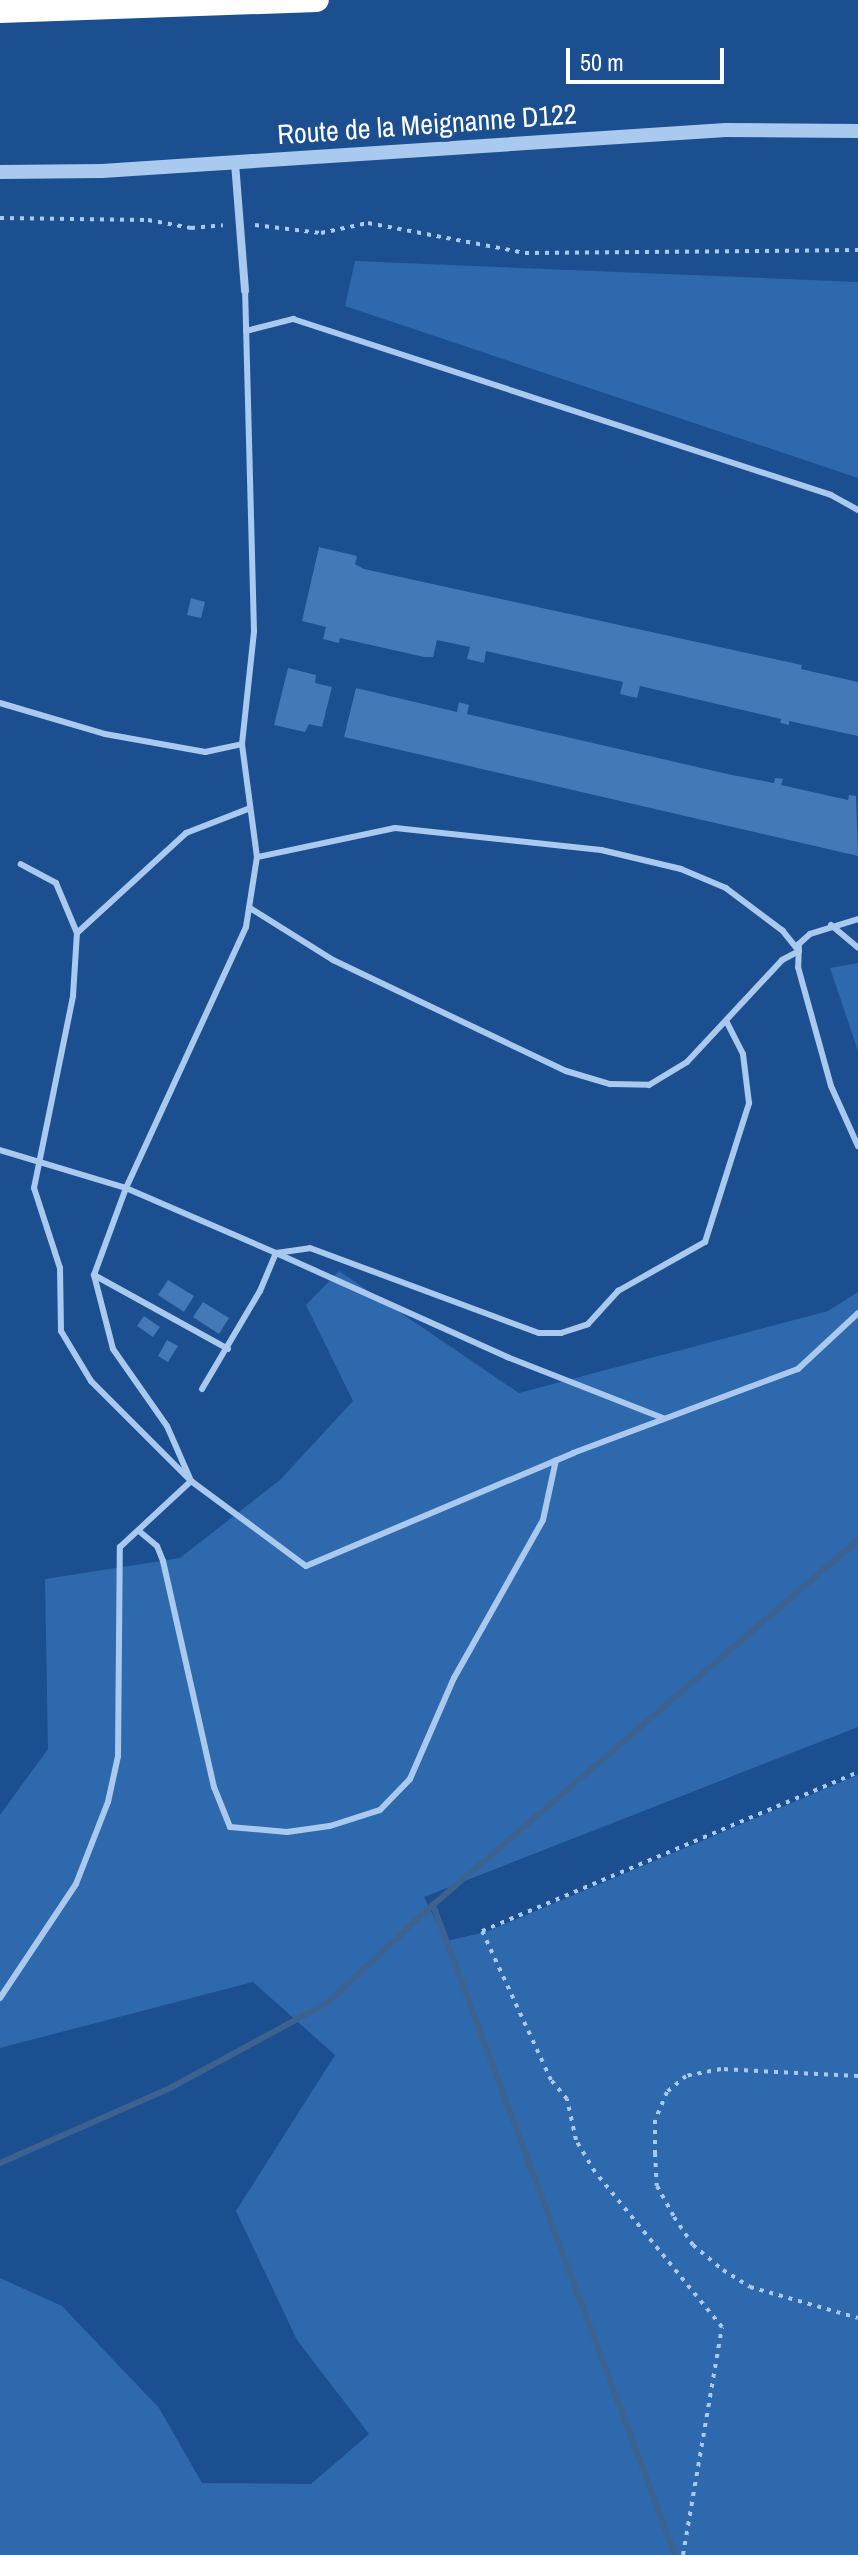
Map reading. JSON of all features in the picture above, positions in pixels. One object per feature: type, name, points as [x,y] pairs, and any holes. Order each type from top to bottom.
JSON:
[{"type":"highway","points":[[0,11],[317,0]]},
{"type":"street","name":"Route de la Meignanne D122","points":[[0,172],[235,163],[726,130],[858,131]]},
{"type":"street","points":[[235,163],[245,291]]},
{"type":"lane","points":[[191,1481],[167,1426],[113,1349],[94,1275],[126,1188],[246,927],[250,908],[257,857],[248,809],[242,744],[254,631],[245,291]]},
{"type":"lane","points":[[246,331],[293,319],[831,495],[858,510]]},
{"type":"lane","points":[[0,703],[105,734],[205,752],[242,744]]},
{"type":"lane","points":[[77,933],[186,833],[248,809]]},
{"type":"lane","points":[[257,857],[395,828],[601,850],[681,869],[726,888],[783,931],[799,951],[798,967],[831,1086],[858,1146]]},
{"type":"lane","points":[[21,864],[56,883],[77,933],[73,996],[35,1199],[60,1268],[58,1316],[65,1343],[91,1381],[191,1481],[306,1566],[556,1460],[798,1369],[858,1313]]},
{"type":"lane","points":[[250,908],[333,960],[566,1071],[610,1084],[649,1085],[687,1062],[782,960],[799,951],[810,934],[858,919]]},
{"type":"lane","points":[[831,925],[858,948]]},
{"type":"lane","points":[[276,1253],[310,1248],[528,1331],[561,1333],[588,1324],[618,1291],[705,1242],[749,1103],[743,1054],[727,1022]]},
{"type":"lane","points":[[0,1150],[126,1188],[507,1357],[663,1418]]},
{"type":"lane","points":[[202,1389],[228,1349],[276,1253]]},
{"type":"lane","points":[[94,1275],[228,1349]]},
{"type":"lane","points":[[139,1531],[157,1546],[163,1561],[214,1787],[230,1827],[287,1832],[330,1826],[380,1810],[410,1779],[454,1678],[543,1520],[556,1460]]},
{"type":"lane","points":[[0,1998],[76,1884],[108,1802],[118,1756],[120,1547],[191,1481]]},
{"type":"path","points":[[0,218],[223,225]]},
{"type":"path","points":[[252,225],[321,233],[368,223],[525,253],[858,250]]},
{"type":"path","points":[[683,2555],[722,2327],[595,2172],[576,2140],[567,2099],[551,2080],[482,1931],[858,1772]]},
{"type":"path","points":[[858,2076],[721,2069],[686,2076],[667,2092],[655,2120],[657,2186],[693,2245],[750,2287],[858,2318]]},
{"type":"shaded area","points":[[355,261],[858,282],[858,478],[345,306]]},
{"type":"shaded area","points":[[858,963],[858,1051],[830,968]]},
{"type":"shaded area","points":[[339,1271],[519,1393],[828,1311],[858,1292],[858,1727],[424,1897],[446,1941],[486,1932],[858,1775],[858,2555],[0,2555],[0,2278],[62,2306],[159,2408],[202,2483],[311,2484],[369,2434],[297,2340],[236,2211],[335,2055],[253,1982],[0,2048],[0,1815],[48,1749],[45,1579],[180,1558],[280,1480],[353,1401],[306,1305]]},
{"type":"building","points":[[319,547],[357,556],[355,564],[364,569],[802,665],[801,669],[858,682],[858,736],[789,721],[789,725],[780,723],[781,719],[640,686],[637,698],[620,694],[623,682],[486,651],[484,663],[467,659],[470,647],[437,640],[433,657],[424,657],[340,638],[339,643],[323,639],[326,627],[302,621]]},
{"type":"building","points":[[191,598],[205,602],[201,618],[187,615]]},
{"type":"building","points":[[288,668],[316,675],[315,683],[332,687],[322,727],[309,724],[305,732],[274,725]]},
{"type":"building","points":[[356,688],[457,712],[459,702],[469,705],[467,714],[732,775],[774,783],[775,778],[783,779],[781,785],[848,800],[849,795],[856,796],[858,856],[344,737]]},
{"type":"building","points":[[168,1280],[194,1296],[184,1312],[158,1295]]},
{"type":"building","points":[[203,1302],[229,1318],[219,1334],[193,1317]]},
{"type":"building","points":[[144,1316],[160,1327],[153,1337],[137,1326]]},
{"type":"building","points":[[167,1340],[178,1346],[168,1362],[158,1356]]},
{"type":"waterway","points":[[675,2555],[433,1905],[858,1540]]},
{"type":"waterway","points":[[0,2163],[172,2087],[327,2003],[433,1905]]}]
